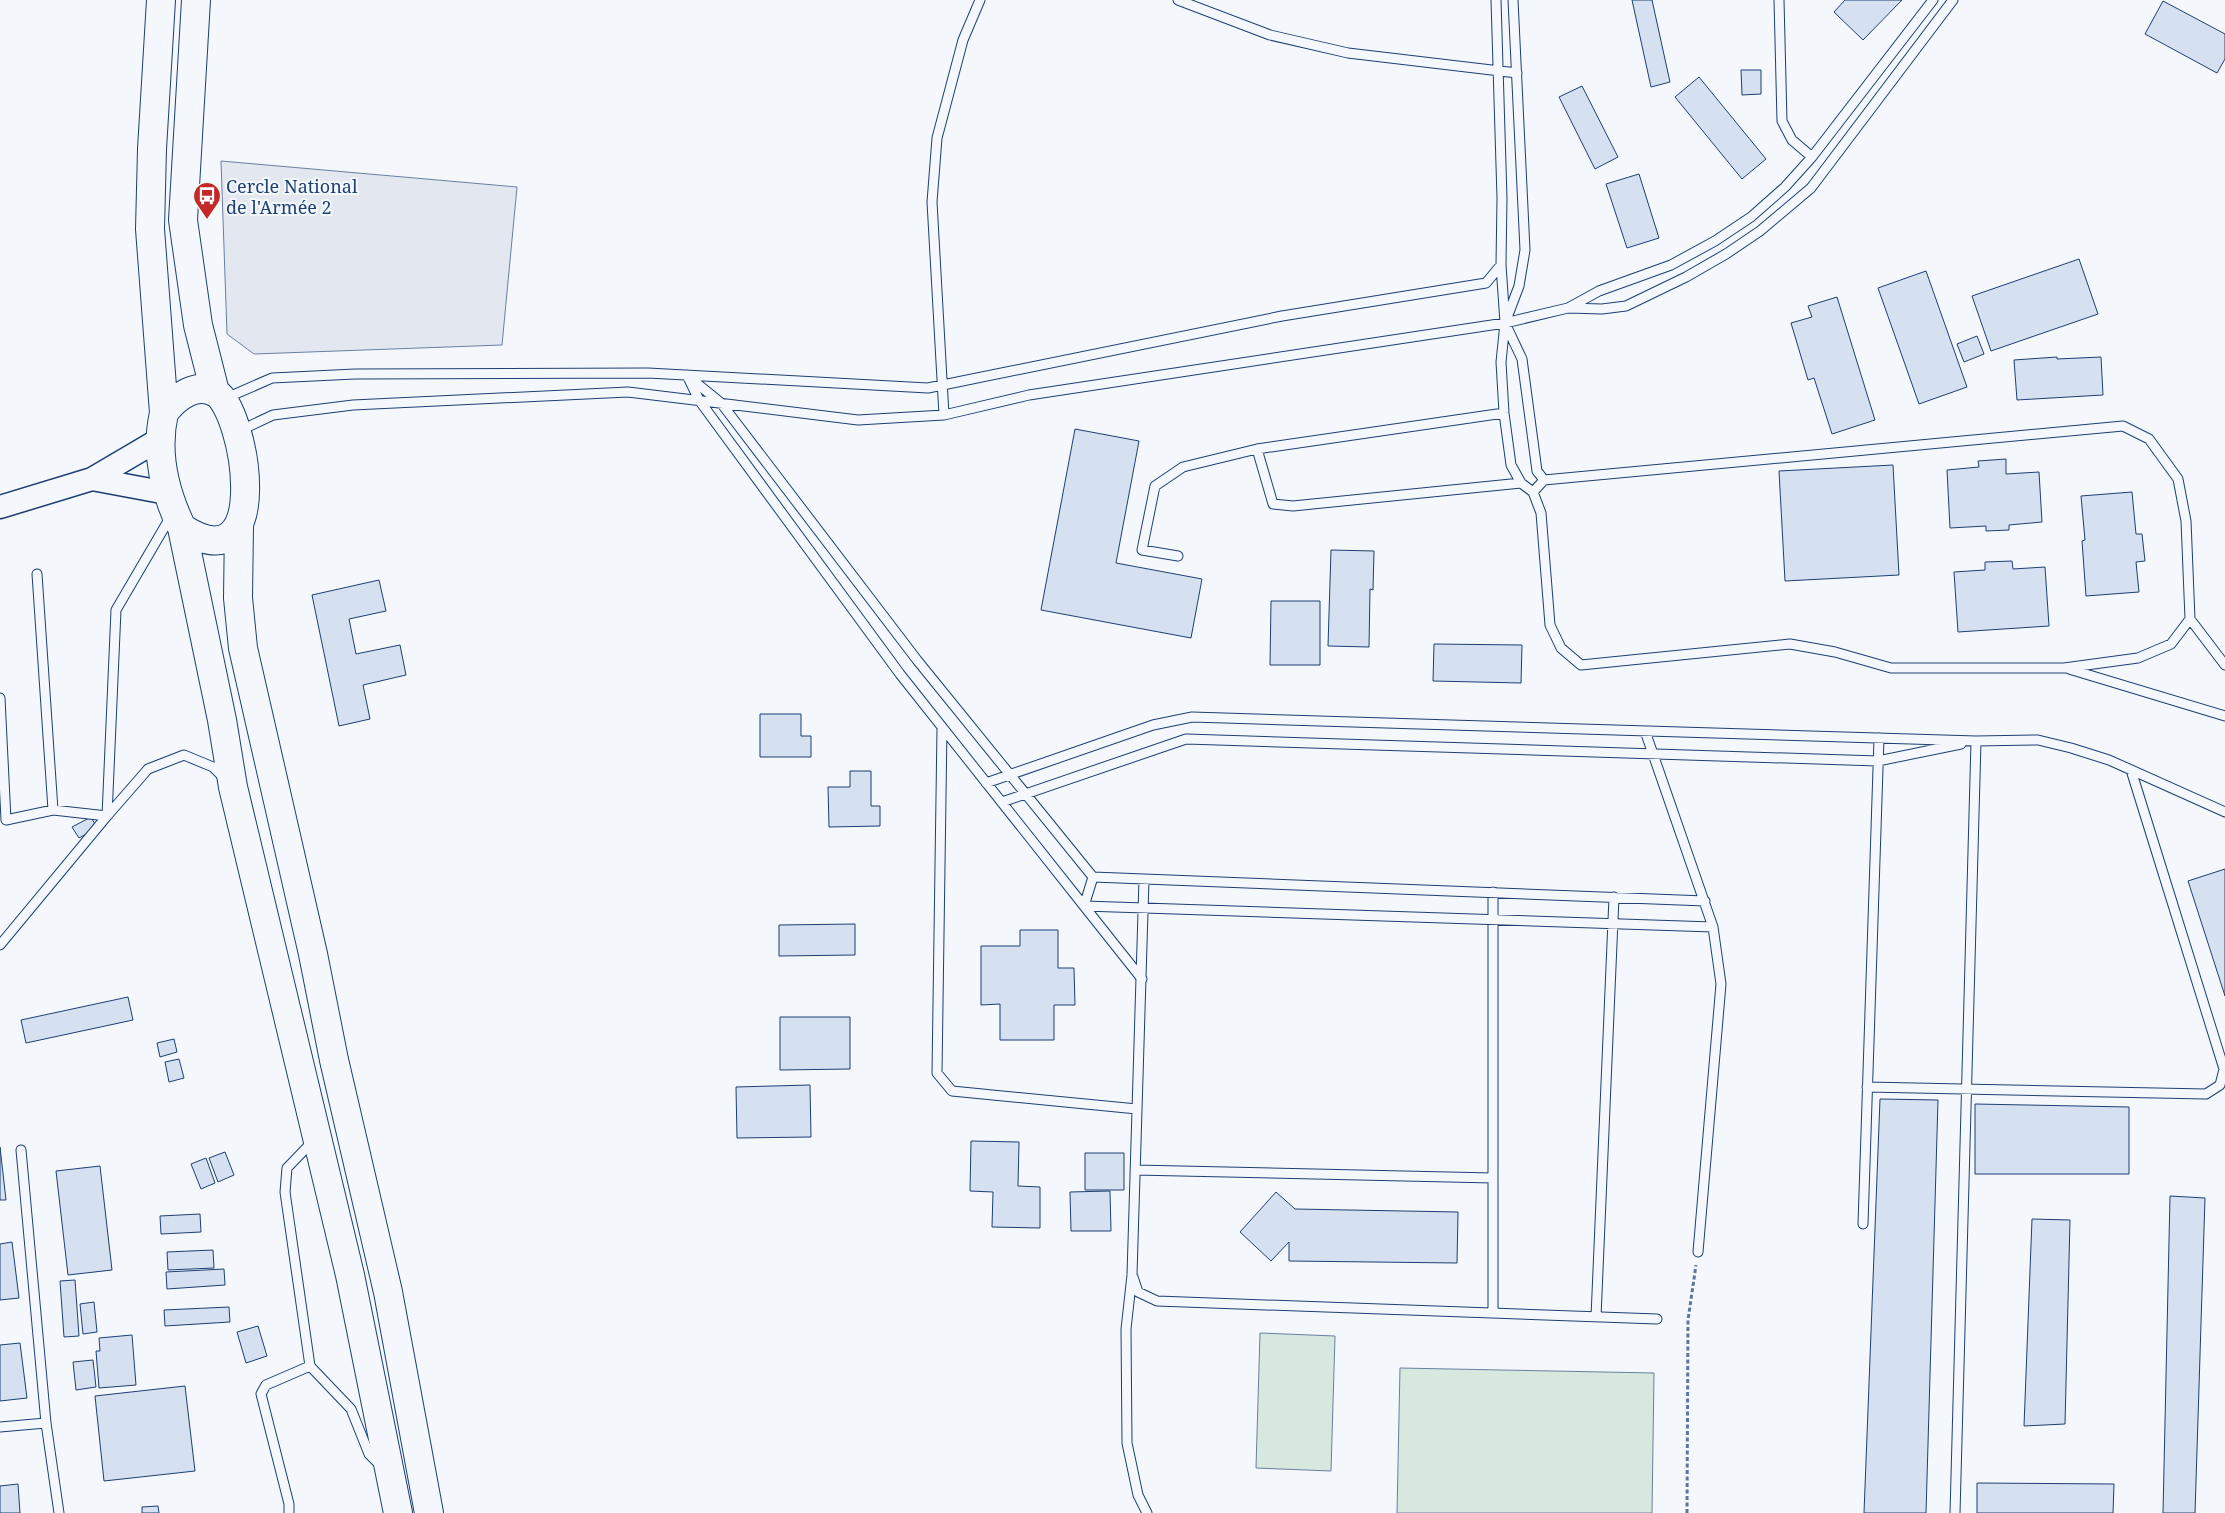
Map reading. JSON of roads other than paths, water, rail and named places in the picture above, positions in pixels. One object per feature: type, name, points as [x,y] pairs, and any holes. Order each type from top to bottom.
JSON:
[{"type":"highway","points":[[161,0],[152,149],[150,229],[162,426],[174,511],[222,720],[233,787],[350,1275],[398,1513]]},
{"type":"highway","points":[[196,0],[182,220],[198,324],[219,396],[236,432],[243,464],[246,496],[244,512],[239,526],[238,598],[243,648],[313,954],[334,1060],[388,1292],[429,1513]]},
{"type":"highway","points":[[162,426],[172,402],[183,394],[194,390],[219,396]]},
{"type":"highway","points":[[174,511],[202,539],[217,541],[228,538],[239,526]]},
{"type":"street","points":[[0,507],[92,479],[162,426]]},
{"type":"street","points":[[92,479],[174,511]]},
{"type":"lane","points":[[944,415],[932,202],[937,138],[964,40],[980,0]]},
{"type":"lane","points":[[1178,0],[1270,35],[1348,54],[1517,73]]},
{"type":"lane","points":[[1496,0],[1502,198],[1501,265],[1505,323],[1501,362],[1504,412],[1511,466],[1521,482],[1534,492],[1541,513],[1550,625],[1560,648],[1581,665],[1790,644],[1835,652],[1891,668],[2064,668],[2138,658],[2171,644],[2190,619]]},
{"type":"lane","points":[[1513,0],[1525,250],[1518,286],[1505,323],[1522,359],[1537,470],[1544,480]]},
{"type":"lane","points":[[1779,0],[1782,121],[1792,140],[1812,156]]},
{"type":"lane","points":[[1568,308],[1599,291],[1671,265],[1715,241],[1751,217],[1786,187],[1812,156],[1933,0]]},
{"type":"lane","points":[[236,432],[273,415],[353,405],[628,392],[858,420],[944,415],[1029,395],[1505,323],[1568,308],[1602,309],[1626,306],[1686,277],[1760,231],[1811,188],[1953,0]]},
{"type":"lane","points":[[219,396],[272,378],[355,374],[648,373],[928,388],[1120,347],[1282,316],[1486,283],[1501,265]]},
{"type":"lane","points":[[687,375],[698,400],[900,674],[1142,979]]},
{"type":"lane","points":[[687,375],[721,403],[917,660],[1093,877],[1705,900]]},
{"type":"lane","points":[[1178,556],[1142,550],[1154,486],[1183,467],[1257,449],[1504,412]]},
{"type":"lane","points":[[1534,492],[1544,480],[2123,426],[2149,439],[2178,479],[2186,521],[2190,619],[2225,665]]},
{"type":"lane","points":[[1257,449],[1273,504],[1293,506],[1521,482]]},
{"type":"lane","points":[[107,816],[116,610],[174,511]]},
{"type":"lane","points":[[37,574],[53,810]]},
{"type":"lane","points":[[2064,668],[2225,716]]},
{"type":"lane","points":[[0,698],[6,820],[53,810],[107,816]]},
{"type":"lane","points":[[986,783],[1153,724],[1192,718],[1976,741],[2038,740],[2109,760],[2225,812]]},
{"type":"lane","points":[[942,728],[937,1073],[952,1091],[1138,1109]]},
{"type":"lane","points":[[1645,731],[1705,900],[1713,927],[1721,984],[1698,1252]]},
{"type":"lane","points":[[1862,1224],[1879,738]]},
{"type":"lane","points":[[1002,802],[1186,739],[1878,761],[1976,741]]},
{"type":"lane","points":[[1955,1513],[1976,741]]},
{"type":"lane","points":[[0,945],[148,769],[184,755],[214,767],[233,787]]},
{"type":"lane","points":[[1867,1087],[2206,1094],[2223,1086],[2224,1069],[2131,770]]},
{"type":"lane","points":[[1084,906],[1093,877]]},
{"type":"lane","points":[[1144,879],[1132,1275],[1126,1329],[1127,1443],[1138,1495],[1147,1513]]},
{"type":"lane","points":[[1493,892],[1493,1313]]},
{"type":"lane","points":[[1596,1317],[1614,897]]},
{"type":"lane","points":[[1084,906],[1713,927]]},
{"type":"lane","points":[[316,1138],[286,1168],[285,1192],[310,1366],[351,1410],[369,1454],[390,1476]]},
{"type":"lane","points":[[21,1150],[46,1423],[59,1513]]},
{"type":"lane","points":[[1135,1170],[1493,1178]]},
{"type":"lane","points":[[1132,1275],[1138,1292],[1157,1302],[1657,1319]]},
{"type":"lane","points":[[289,1513],[290,1504],[261,1394],[266,1385],[310,1366]]},
{"type":"lane","points":[[0,1427],[46,1423]]},
{"type":"place","name":"Cercle National de l'Armée 2","points":[[207,220]]}]
